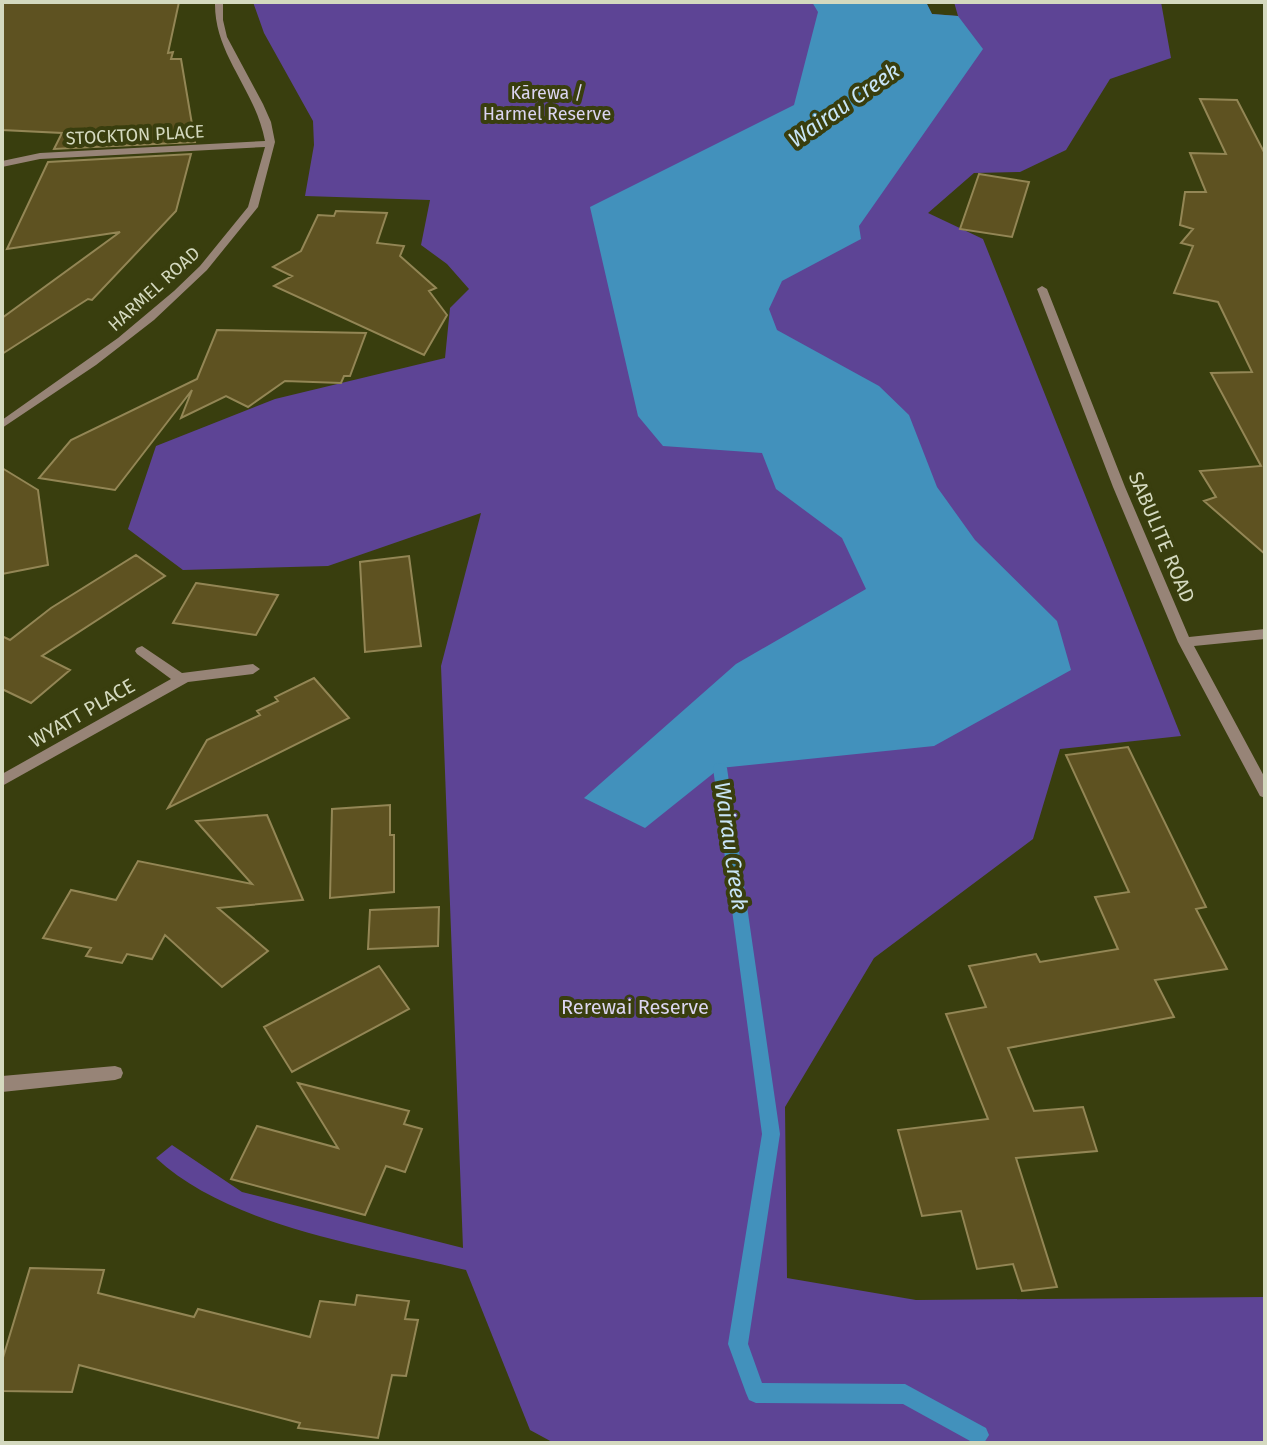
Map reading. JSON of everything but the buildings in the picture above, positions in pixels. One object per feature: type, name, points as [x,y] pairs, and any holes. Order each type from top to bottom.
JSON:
[{"type":"street","name":"HARMEL ROAD","points":[[2,425],[106,353],[206,267],[254,206],[270,144],[263,110],[251,82],[229,53],[217,18],[219,2]]},
{"type":"street","name":"STOCKTON PLACE","points":[[2,164],[40,156],[270,144]]},
{"type":"street","name":"SABULITE ROAD","points":[[1042,289],[1119,487],[1185,642],[1265,792]]},
{"type":"street","points":[[1185,642],[1265,634]]},
{"type":"street","name":"WYATT PLACE","points":[[142,651],[181,679]]},
{"type":"street","name":"WYATT PLACE","points":[[2,781],[181,679],[253,669]]},
{"type":"street","points":[[2,1084],[115,1073]]},
{"type":"green space","name":"Rerewai Reserve","points":[[253,2],[926,2],[932,14],[958,16],[954,2],[1161,2],[1171,58],[1110,79],[1066,150],[1020,172],[974,173],[928,213],[983,239],[1181,736],[1060,749],[1033,839],[874,958],[785,1107],[787,1278],[916,1300],[1265,1297],[1265,1443],[554,1443],[530,1430],[466,1270],[344,1242],[261,1217],[187,1182],[156,1158],[172,1145],[242,1192],[463,1248],[441,666],[481,513],[328,566],[183,570],[128,529],[156,446],[275,399],[445,358],[450,308],[469,289],[447,264],[421,245],[430,200],[305,196],[314,145],[313,121],[264,33]]},
{"type":"water","points":[[812,2],[926,2],[932,14],[958,16],[983,49],[859,226],[861,239],[782,281],[769,309],[777,330],[879,386],[909,415],[937,487],[975,540],[1057,621],[1071,670],[934,746],[720,768],[645,828],[584,798],[736,664],[866,589],[842,538],[776,489],[762,453],[663,446],[638,416],[590,207],[794,105],[818,12]]},
{"type":"waterway","name":"Wairau Creek","points":[[720,768],[771,1134],[738,1344],[756,1393],[905,1394],[979,1435]]},
{"type":"park label","name":"Kārewa / Harmel Reserve","points":[[547,103]]}]
